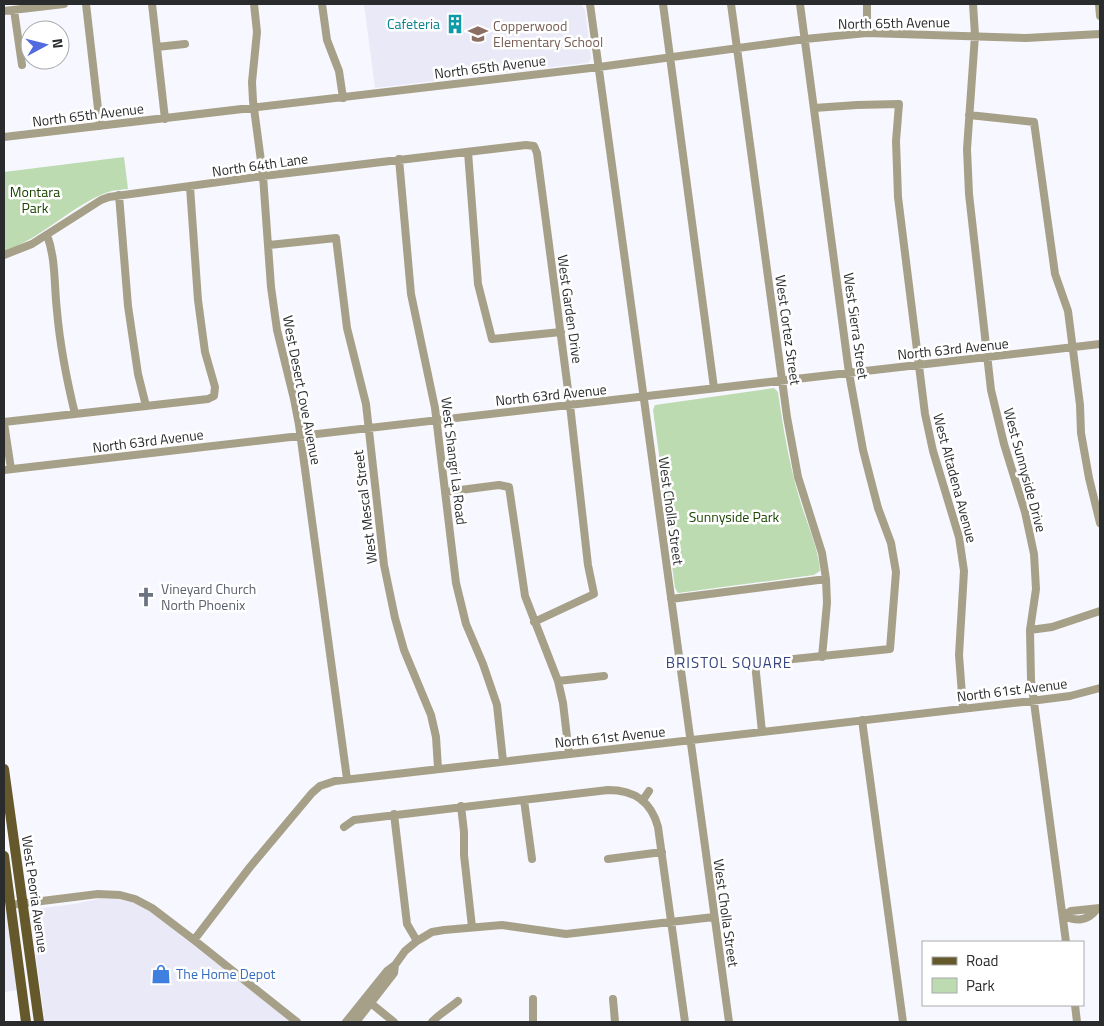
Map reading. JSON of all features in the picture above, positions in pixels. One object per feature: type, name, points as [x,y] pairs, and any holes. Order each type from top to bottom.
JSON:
[{"type":"main road","name":"West Peoria Avenue","points":[[4,769],[7,818],[39,1022]]},
{"type":"main road","name":"West Peoria Avenue","points":[[4,856],[26,1022]]},
{"type":"street","points":[[4,11],[64,4]]},
{"type":"street","points":[[86,4],[100,126]]},
{"type":"street","points":[[152,4],[165,119]]},
{"type":"street","name":"West Desert Cove Avenue","points":[[254,4],[257,32],[252,82],[263,176],[271,287],[277,330],[294,400],[300,436],[347,779]]},
{"type":"street","points":[[322,4],[327,40],[339,71],[343,98]]},
{"type":"street","name":"West Cholla Street","points":[[590,4],[728,1022]]},
{"type":"street","points":[[663,4],[714,388]]},
{"type":"street","name":"West Cortez Street","points":[[731,4],[787,417],[798,478],[822,553],[826,579],[827,602],[822,657]]},
{"type":"street","name":"West Sierra Street","points":[[800,4],[849,373],[863,450],[878,508],[891,543],[896,572],[890,649],[822,657]]},
{"type":"street","points":[[867,4],[867,33]]},
{"type":"street","name":"West Sunnyside Drive","points":[[973,4],[975,35],[967,149],[969,194],[991,390],[1004,444],[1025,512],[1034,554],[1036,589],[1030,630],[1031,680],[1066,941]]},
{"type":"street","points":[[1099,4],[1100,16]]},
{"type":"street","points":[[14,10],[20,51]]},
{"type":"street","name":"North 65th Avenue","points":[[4,137],[343,98],[599,67],[805,39],[867,33],[1026,38],[1100,34]]},
{"type":"street","points":[[157,47],[185,44]]},
{"type":"street","name":"West Altadena Avenue","points":[[814,108],[899,104],[896,141],[898,197],[918,365],[933,452],[953,513],[962,552],[964,590],[959,654],[964,708]]},
{"type":"street","points":[[969,115],[1034,122],[1055,274],[1068,311],[1081,433],[1100,523]]},
{"type":"street","name":"North 64th Lane","points":[[4,255],[32,244],[101,200],[119,195],[263,176],[526,145],[534,146]]},
{"type":"street","name":"West Garden Drive","points":[[534,146],[537,153],[570,405],[588,565],[594,594],[534,622]]},
{"type":"street","points":[[468,152],[478,284],[492,339],[560,332]]},
{"type":"street","name":"West Shangri La Road","points":[[400,160],[407,268],[437,420],[456,583],[466,624],[484,664],[497,706],[503,761]]},
{"type":"street","points":[[7,470],[4,423],[208,399],[214,396],[215,387],[205,352],[198,300],[190,187]]},
{"type":"street","points":[[119,195],[128,306],[138,374],[146,406]]},
{"type":"street","points":[[47,235],[53,253],[61,344],[68,387],[76,414]]},
{"type":"street","name":"West Mescal Street","points":[[269,245],[336,238],[347,328],[364,395],[384,564],[394,618],[404,650],[430,715],[436,737],[438,768]]},
{"type":"street","name":"North 63rd Avenue","points":[[7,470],[1100,344]]},
{"type":"street","points":[[445,492],[499,485],[509,487],[525,596],[534,622],[555,668],[563,703],[569,754]]},
{"type":"street","points":[[671,599],[826,579]]},
{"type":"street","points":[[1030,630],[1059,625],[1100,611]]},
{"type":"street","points":[[762,732],[755,663],[822,657]]},
{"type":"street","points":[[558,681],[604,676]]},
{"type":"street","name":"North 61st Avenue","points":[[194,940],[250,867],[312,793],[328,783],[438,768],[1033,701],[1070,696],[1100,688]]},
{"type":"street","points":[[862,720],[903,1022]]},
{"type":"street","points":[[344,827],[354,820],[394,814],[608,790],[630,792],[643,800],[652,809],[656,818],[685,1022]]},
{"type":"street","points":[[643,800],[649,791]]},
{"type":"street","points":[[524,800],[532,858]]},
{"type":"street","points":[[461,806],[472,927]]},
{"type":"street","points":[[394,814],[407,924],[417,941]]},
{"type":"street","points":[[608,859],[662,852]]},
{"type":"street","points":[[10,905],[98,894],[120,895],[135,900],[152,908],[297,1022]]},
{"type":"street","points":[[1062,916],[1073,920],[1084,918],[1092,916],[1098,909]]},
{"type":"street","points":[[356,1022],[387,971],[417,941],[432,932],[502,925],[566,934],[714,917]]},
{"type":"street","points":[[533,999],[533,1022]]},
{"type":"street","points":[[613,999],[615,1022]]},
{"type":"street","points":[[346,1022],[368,1001]]},
{"type":"street","points":[[368,1001],[394,1022]]},
{"type":"street","points":[[432,1022],[437,1016],[449,1010],[458,1001]]},
{"type":"street","points":[[1075,1006],[1077,1022]]},
{"type":"shaded area","name":"Copperwood Elementary School","points":[[364,4],[581,4],[585,10],[591,58],[586,63],[375,88]]},
{"type":"shaded area","points":[[4,880],[19,990],[4,992]]},
{"type":"shaded area","points":[[108,897],[128,900],[146,908],[291,1022],[45,1022],[30,914],[35,909]]},
{"type":"green space","name":"Montara Park","points":[[124,157],[128,189],[110,191],[95,198],[32,238],[4,251],[4,172]]},
{"type":"green space","name":"Sunnyside Park","points":[[774,388],[778,392],[792,471],[814,544],[820,571],[814,575],[678,593],[675,588],[660,475],[653,410],[655,405]]},
{"type":"place","name":"Cafeteria","points":[[455,24]]},
{"type":"place","name":"Copperwood Elementary School","points":[[478,34]]},
{"type":"place","name":"Vineyard Church North Phoenix","points":[[146,597]]},
{"type":"place","name":"The Home Depot","points":[[161,974]]},
{"type":"district","name":"BRISTOL SQUARE","points":[[729,663]]}]
